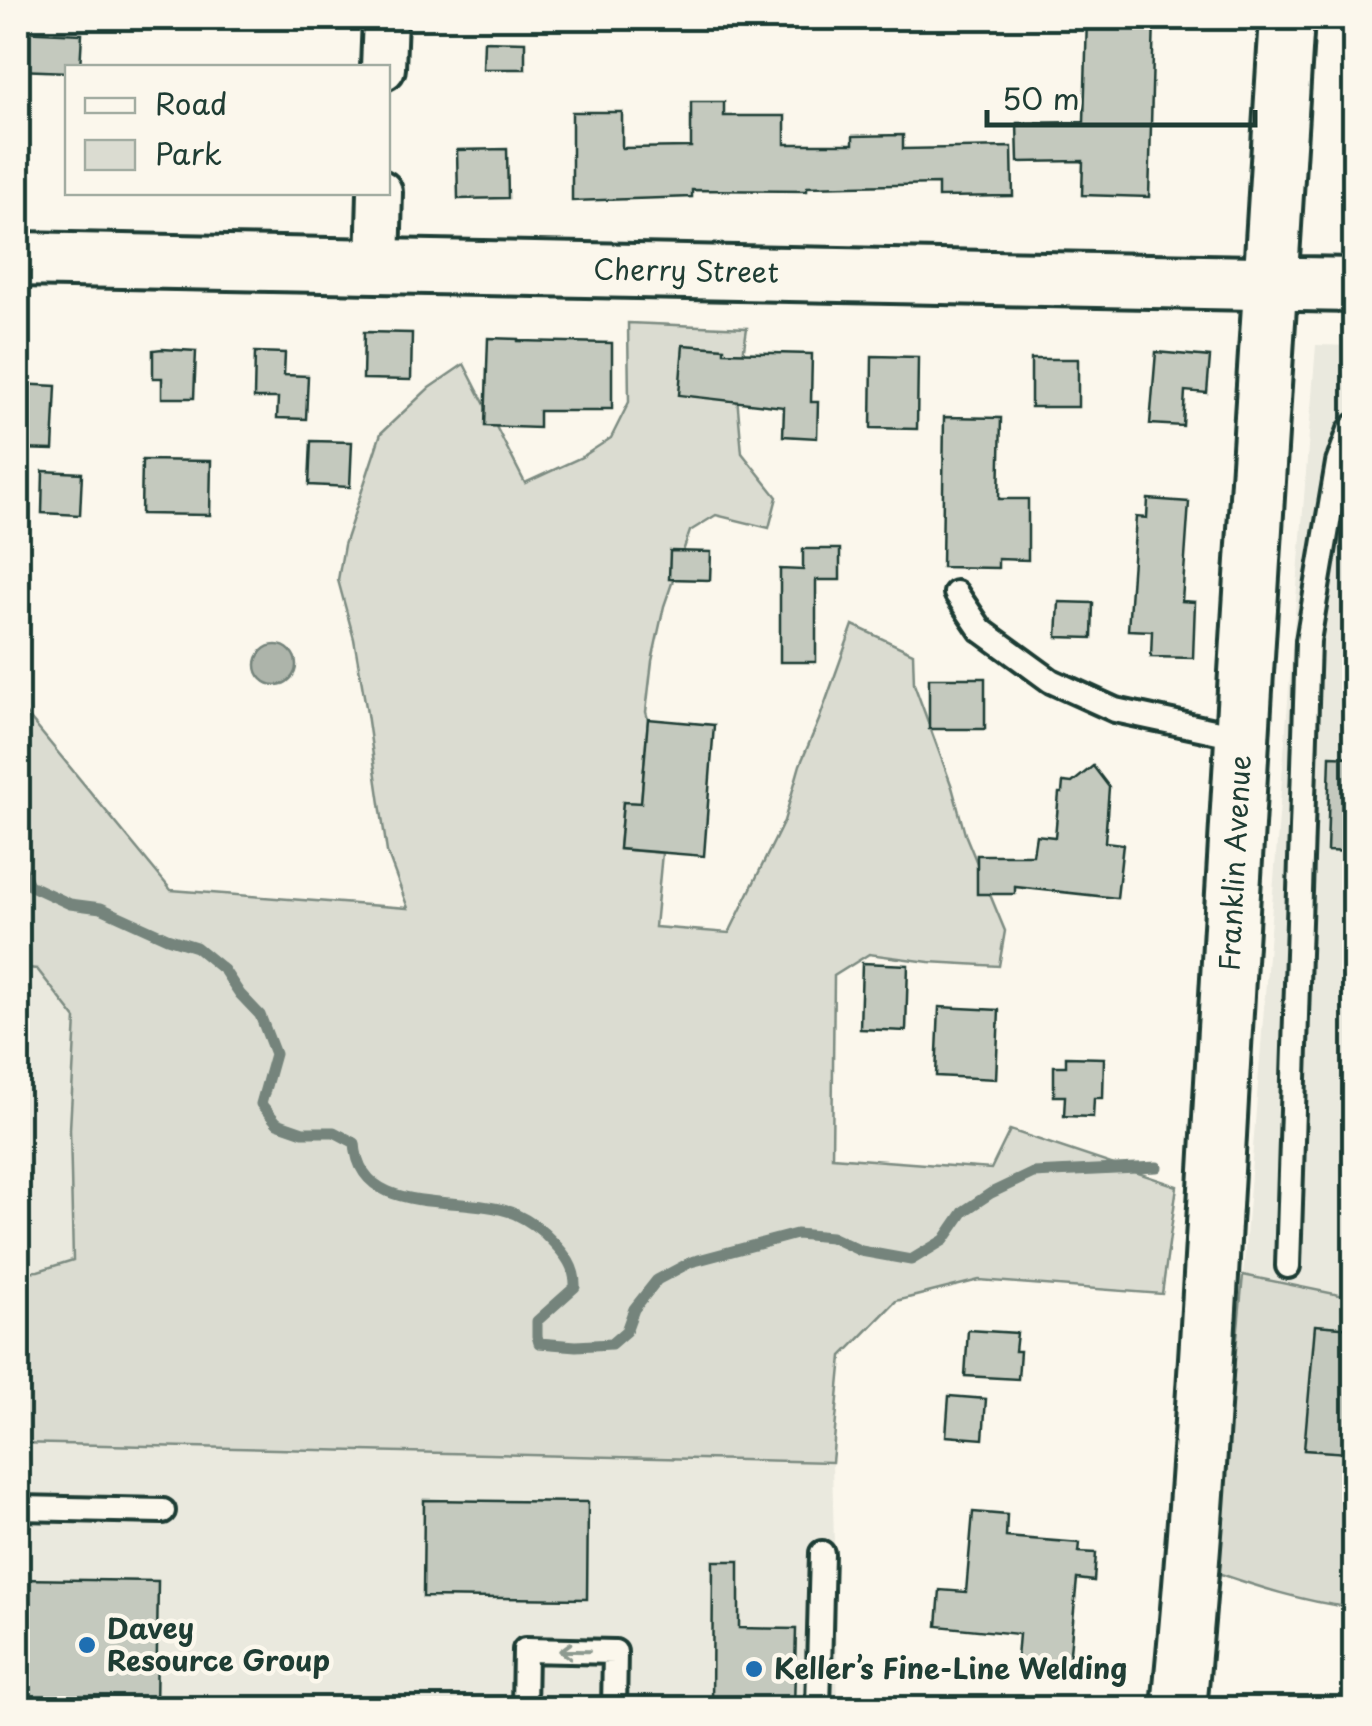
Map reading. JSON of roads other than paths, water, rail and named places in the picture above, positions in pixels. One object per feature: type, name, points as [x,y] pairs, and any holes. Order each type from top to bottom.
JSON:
[{"type":"street","points":[[383,65],[385,18]]},
{"type":"street","name":"Franklin Avenue","points":[[1179,1708],[1194,1532],[1288,18]]},
{"type":"street","points":[[378,266],[380,195]]},
{"type":"street","name":"Cherry Street","points":[[18,260],[1354,285]]},
{"type":"lane","points":[[1288,1266],[1308,641],[1338,463],[1354,426]]},
{"type":"lane","points":[[956,593],[981,630],[1051,682],[1115,710],[1242,737]]},
{"type":"lane","points":[[18,1508],[163,1511]]},
{"type":"lane","points":[[818,1708],[822,1553]]},
{"type":"lane","points":[[524,1708],[525,1650],[615,1652],[614,1708]]},
{"type":"waterway","points":[[18,860],[29,885],[70,904],[101,908],[196,947],[224,970],[260,1015],[275,1054],[261,1104],[277,1123],[303,1132],[334,1132],[355,1143],[361,1168],[375,1184],[394,1194],[494,1208],[520,1216],[544,1233],[569,1262],[575,1287],[537,1321],[539,1343],[611,1344],[626,1331],[634,1309],[657,1280],[691,1262],[796,1234],[831,1237],[861,1251],[911,1260],[944,1240],[964,1211],[1033,1173],[1157,1167]]},
{"type":"place","name":"Davey Resource Group","points":[[87,1645]]},
{"type":"place","name":"Keller’s Fine-Line Welding","points":[[754,1669]]}]
